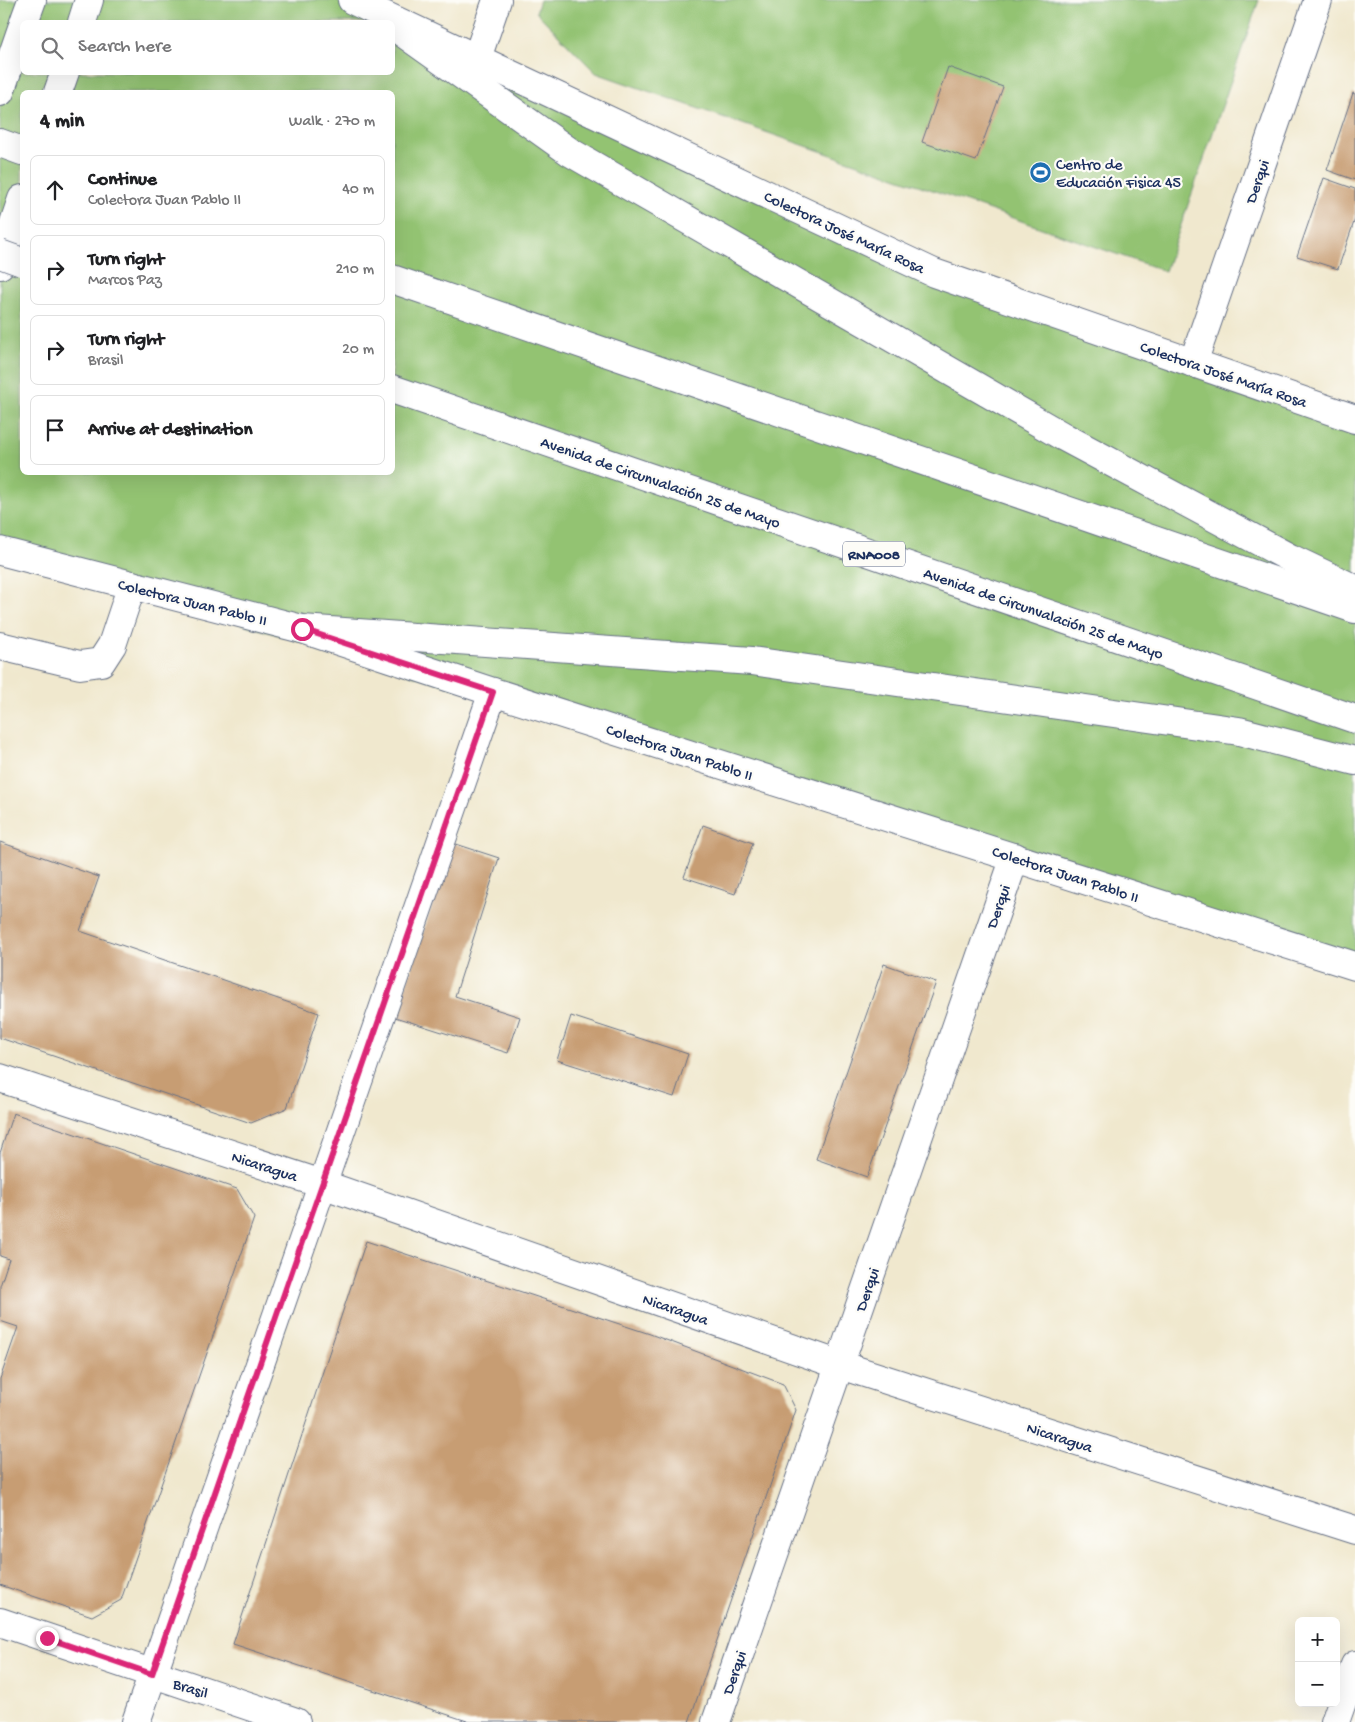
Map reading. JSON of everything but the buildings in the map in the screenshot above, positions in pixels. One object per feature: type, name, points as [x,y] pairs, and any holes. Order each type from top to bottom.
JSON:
[{"type":"main road","points":[[25,20],[32,0]]},
{"type":"main road","points":[[83,20],[90,0]]},
{"type":"main road","points":[[477,58],[497,0]]},
{"type":"main road","name":"Derqui","points":[[1193,363],[1318,0]]},
{"type":"main road","name":"Colectora José María Rosa","points":[[377,15],[389,20]]},
{"type":"main road","name":"Colectora José María Rosa","points":[[395,23],[477,58],[934,273],[1355,419]]},
{"type":"main road","points":[[395,28],[570,152],[1064,437],[1290,558],[1355,589]]},
{"type":"main road","points":[[0,92],[20,34]]},
{"type":"main road","points":[[59,90],[64,75]]},
{"type":"main road","points":[[0,143],[20,150]]},
{"type":"main road","points":[[0,265],[20,204]]},
{"type":"main road","points":[[0,254],[20,261]]},
{"type":"main road","points":[[395,280],[1355,609]]},
{"type":"main road","name":"Avenida de Circunvalación 25 de Mayo","points":[[395,390],[1355,719]]},
{"type":"main road","name":"Colectora Juan Pablo II","points":[[0,551],[302,629],[493,692],[1355,966]]},
{"type":"main road","points":[[0,646],[80,665],[101,662],[112,645],[132,585]]},
{"type":"main road","points":[[302,629],[752,660],[1239,731],[1355,761]]},
{"type":"main road","points":[[136,1722],[493,692]]},
{"type":"main road","name":"Derqui","points":[[716,1722],[1015,857]]},
{"type":"main road","name":"Nicaragua","points":[[0,1078],[322,1184],[840,1365],[1355,1530]]},
{"type":"main road","name":"Brasil","points":[[0,1622],[296,1722]]},
{"type":"main road","points":[[1335,1722],[1355,1665]]},
{"type":"green space","points":[[0,0],[352,0],[395,20],[20,20],[20,75],[395,75],[395,20],[934,273],[1355,419],[1355,966],[1015,857],[0,551]]},
{"type":"green space","name":"Centro de Educación Fisica 45","points":[[540,0],[1259,0],[1165,271],[596,73],[536,12]]},
{"type":"place","name":"Centro de Educación Fisica 45","points":[[1040,172]]},
{"type":"route","points":[[47,1638],[152,1674],[493,692],[302,629]]}]
